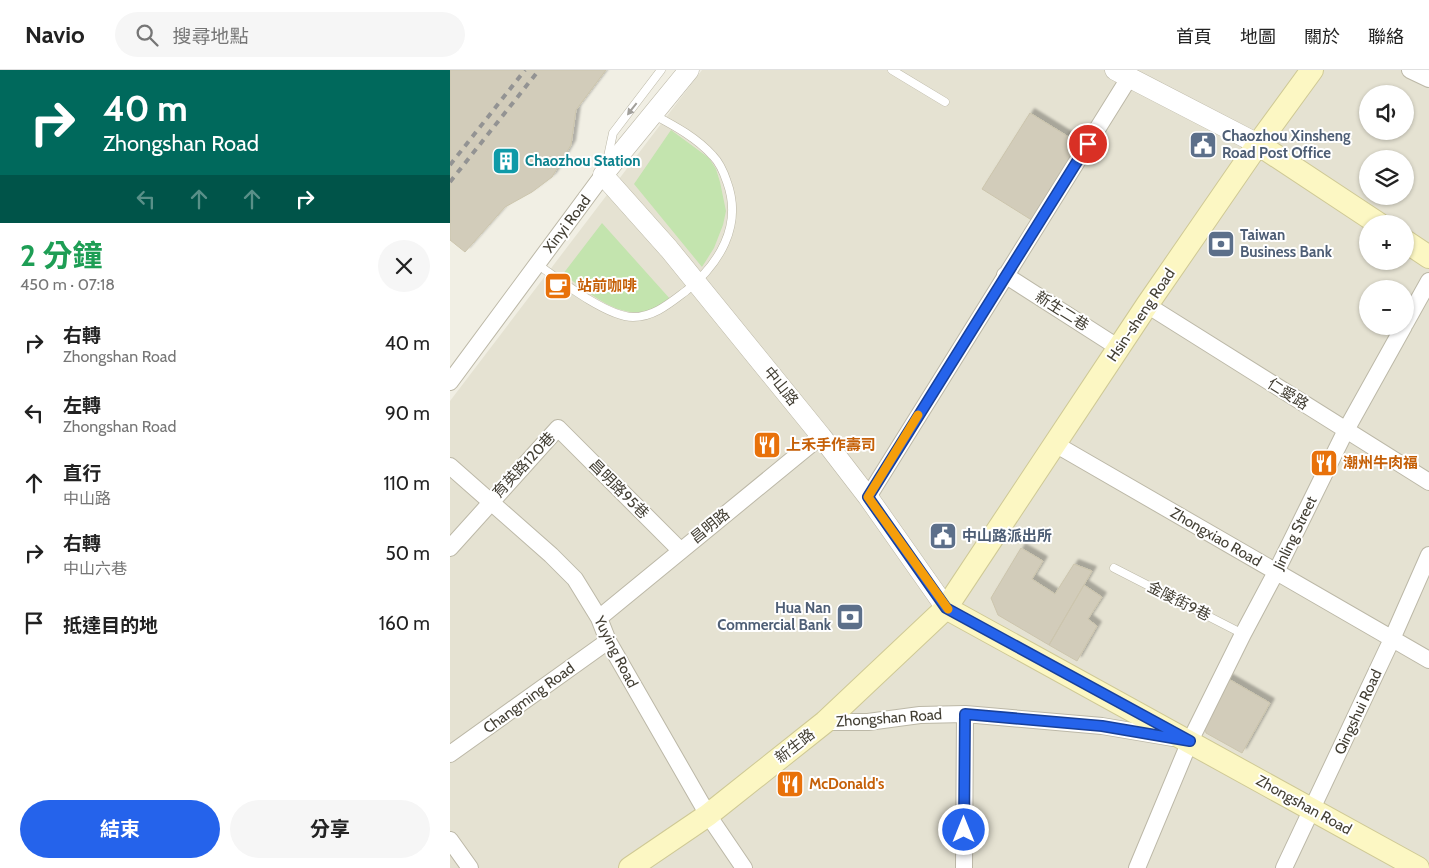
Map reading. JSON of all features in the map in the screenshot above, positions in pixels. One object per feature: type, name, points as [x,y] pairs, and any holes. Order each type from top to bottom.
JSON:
[{"type":"main road","name":"Hsin-sheng Road","points":[[946,608],[1147,305],[1258,144],[1312,70]]},
{"type":"main road","points":[[1258,144],[1365,215]]},
{"type":"main road","points":[[1414,247],[1429,257]]},
{"type":"main road","name":"新生路","points":[[630,868],[708,815],[826,722],[946,608]]},
{"type":"main road","name":"Zhongshan Road","points":[[946,608],[1418,868]]},
{"type":"street","name":"Xinyi Road","points":[[450,382],[604,175],[689,70]]},
{"type":"street","points":[[1410,70],[1429,79]]},
{"type":"street","points":[[868,497],[1005,275],[1118,72],[1258,144]]},
{"type":"street","name":"中山路","points":[[604,175],[669,249],[821,436],[868,497],[946,608]]},
{"type":"street","name":"新生二巷","points":[[1005,275],[1119,348]]},
{"type":"street","name":"Jinling Street","points":[[1414,307],[1429,281]]},
{"type":"street","name":"仁愛路","points":[[1147,305],[1429,482]]},
{"type":"street","name":"Jinling Street","points":[[1137,868],[1190,741],[1346,430],[1398,335]]},
{"type":"street","name":"育英路120巷","points":[[450,548],[558,428]]},
{"type":"street","name":"昌明路95巷","points":[[558,428],[680,550]]},
{"type":"street","name":"昌明路","points":[[600,618],[680,550],[821,436]]},
{"type":"street","name":"Zhongxiao Road","points":[[1055,444],[1429,660]]},
{"type":"street","name":"Yuying Road","points":[[450,466],[552,555],[575,579],[600,618],[608,641],[708,815],[744,868]]},
{"type":"street","name":"Qingshui Road","points":[[1284,868],[1392,639],[1424,582],[1429,556]]},
{"type":"street","name":"Changming Road","points":[[450,754],[608,641]]},
{"type":"street","points":[[964,868],[965,714]]},
{"type":"street","name":"Zhongshan Road","points":[[826,722],[868,722],[920,715],[965,714],[1102,726],[1190,741]]},
{"type":"street","points":[[450,840],[470,868]]},
{"type":"lane","points":[[604,175],[613,133],[661,70]]},
{"type":"lane","points":[[892,70],[945,102]]},
{"type":"lane","points":[[537,264],[594,302],[618,314],[632,317],[647,315],[668,305],[706,273],[715,261],[732,226],[733,211],[730,190],[719,164],[704,147],[674,125],[652,114]]},
{"type":"lane","name":"金陵街9巷","points":[[1114,568],[1243,634]]},
{"type":"shaded area","points":[[702,70],[1429,70],[1429,868],[450,868],[450,401]]},
{"type":"green space","points":[[671,130],[709,158],[716,169],[720,182],[726,211],[714,248],[702,267],[634,184]]},
{"type":"green space","points":[[602,223],[671,300],[654,309],[629,312],[605,303],[563,274]]},
{"type":"building","name":"Chaozhou Station","points":[[450,70],[606,70],[576,110],[571,145],[552,177],[532,192],[505,207],[465,252],[450,240]]},
{"type":"building","points":[[1030,113],[1085,147],[1038,224],[982,189]]},
{"type":"building","points":[[1021,548],[1043,561],[1032,579],[1055,594],[1074,564],[1092,571],[1049,645],[998,615],[991,598]]},
{"type":"building","points":[[1084,585],[1102,597],[1088,619],[1097,626],[1077,661],[1049,645]]},
{"type":"building","points":[[1227,678],[1270,703],[1242,753],[1206,733],[1203,720]]},
{"type":"railway","points":[[450,165],[525,70]]},
{"type":"railway","points":[[450,182],[539,70]]},
{"type":"slow traffic","points":[[918,415],[868,497],[948,609]]},
{"type":"place","name":"Chaozhou Xinsheng Road Post Office","points":[[1203,145]]},
{"type":"place","name":"Chaozhou Station","points":[[506,161]]},
{"type":"place","name":"Taiwan Business Bank","points":[[1221,244]]},
{"type":"place","name":"站前咖啡","points":[[558,286]]},
{"type":"place","name":"上禾手作壽司","points":[[767,445]]},
{"type":"place","name":"潮州牛肉福","points":[[1324,463]]},
{"type":"place","name":"中山路派出所","points":[[943,536]]},
{"type":"place","name":"Hua Nan Commercial Bank","points":[[850,617]]},
{"type":"place","name":"McDonald's","points":[[790,784]]},
{"type":"route","points":[[964,830],[965,714],[1102,726],[1190,741],[946,608],[868,497],[1088,144]]}]
